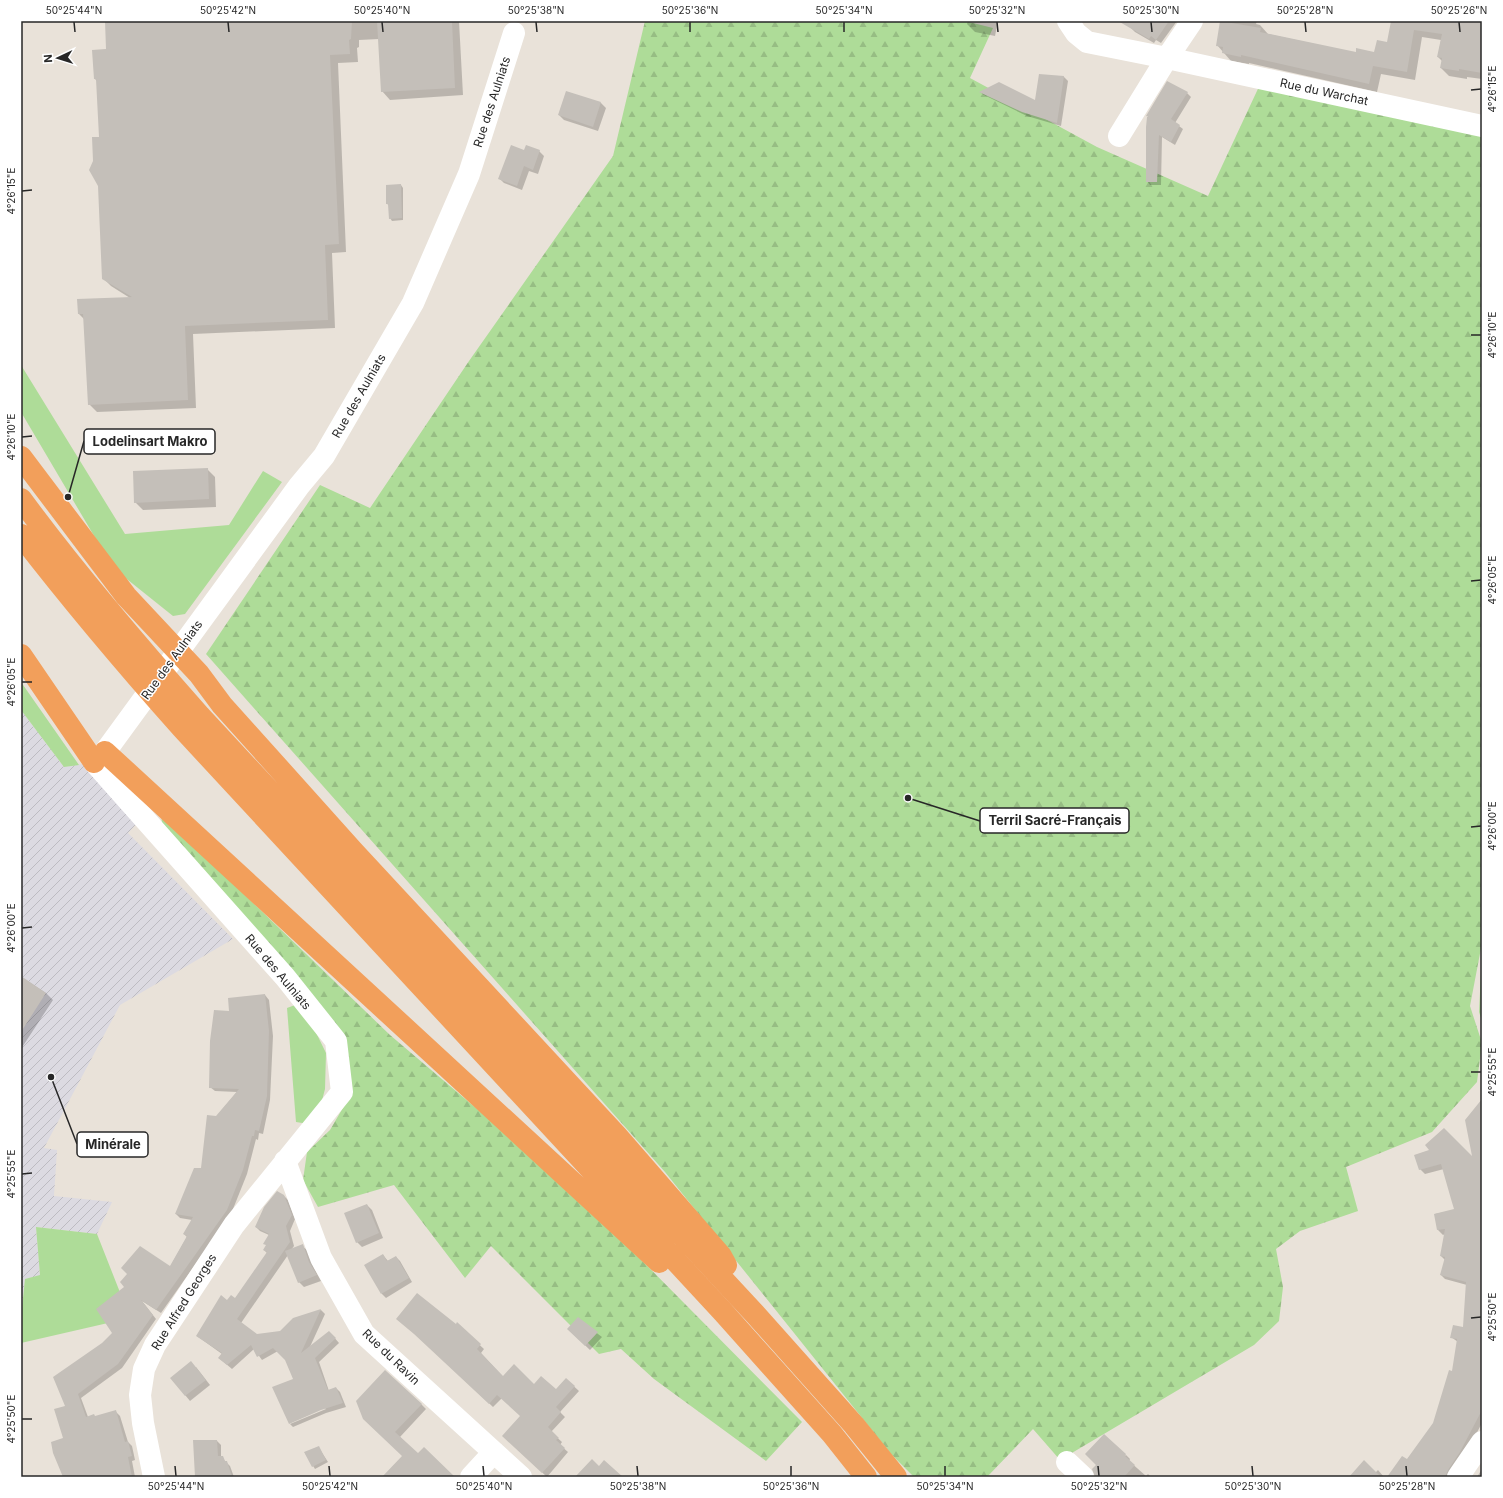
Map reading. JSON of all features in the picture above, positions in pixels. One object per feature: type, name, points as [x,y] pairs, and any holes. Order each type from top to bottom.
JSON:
[{"type":"highway","points":[[21,457],[126,596],[199,674],[222,705],[260,749],[617,1136],[721,1256],[755,1314]]},
{"type":"highway","points":[[21,499],[40,525],[152,662],[200,716],[755,1314],[854,1425],[896,1477]]},
{"type":"highway","points":[[21,535],[58,583],[125,664],[182,728],[723,1312],[832,1434],[866,1477]]},
{"type":"highway","points":[[21,655],[99,757],[653,1257],[723,1312]]},
{"type":"street","name":"Rue du Warchat","points":[[1068,21],[1076,33],[1087,42],[1482,126]]},
{"type":"street","points":[[1119,136],[1167,58],[1192,21]]},
{"type":"street","name":"Rue des Aulniats","points":[[234,1225],[342,1092],[336,1041],[285,977],[99,757],[299,486],[324,456],[413,303],[469,174],[514,33]]},
{"type":"street","name":"Rue du Ravin","points":[[285,1161],[320,1258],[364,1334],[521,1477]]},
{"type":"street","name":"Rue Alfred Georges","points":[[154,1477],[143,1423],[140,1395],[144,1369],[155,1345],[168,1324],[234,1225]]},
{"type":"street","points":[[1458,1477],[1482,1442]]},
{"type":"street","points":[[471,1477],[494,1452]]},
{"type":"street","points":[[1067,1462],[1084,1477]]},
{"type":"shaded area","points":[[21,710],[64,767],[94,762],[143,817],[128,833],[233,939],[120,1005],[44,1148],[57,1150],[54,1196],[112,1202],[97,1234],[36,1227],[40,1276],[25,1279],[21,1318]]},
{"type":"green space","points":[[645,21],[965,21],[993,28],[970,78],[1097,147],[1208,196],[1263,78],[1482,125],[1482,943],[1470,1006],[1482,1043],[1477,1082],[1432,1132],[1346,1167],[1358,1211],[1300,1231],[1276,1249],[1283,1287],[1279,1321],[1254,1345],[1060,1460],[1033,1429],[987,1477],[914,1477],[891,1454],[665,1172],[206,654],[320,485],[370,508],[469,361],[613,156]]},
{"type":"green space","points":[[21,365],[125,534],[229,525],[263,471],[282,482],[185,614],[173,616],[113,568],[21,412]]},
{"type":"green space","points":[[21,682],[79,765],[64,767],[21,710]]},
{"type":"green space","points":[[161,814],[390,1035],[571,1189],[802,1422],[766,1461],[654,1379],[621,1349],[599,1354],[491,1246],[465,1278],[394,1185],[318,1207],[303,1180],[307,1152],[330,1130],[344,1106],[349,1061],[162,823]]},
{"type":"green space","points":[[1482,951],[1482,1021],[1479,1012]]},
{"type":"green space","points":[[295,1005],[306,1012],[326,1053],[325,1089],[318,1116],[309,1124],[296,1122],[287,1008]]},
{"type":"green space","points":[[36,1227],[97,1234],[123,1300],[108,1323],[21,1343],[21,1318],[25,1279],[40,1275]]},
{"type":"building","points":[[105,21],[352,21],[351,39],[349,40],[350,54],[330,55],[339,244],[325,245],[328,320],[185,326],[188,400],[88,405],[83,314],[78,314],[77,299],[132,297],[102,279],[98,186],[89,170],[93,161],[92,137],[99,137],[96,79],[94,79],[92,50],[106,49]]},
{"type":"building","points":[[377,21],[452,21],[455,88],[381,92]]},
{"type":"building","points":[[1118,21],[1169,21],[1156,40],[1151,36],[1149,39]]},
{"type":"building","points":[[1220,21],[1261,28],[1260,32],[1356,52],[1356,48],[1374,52],[1377,40],[1387,42],[1391,21],[1482,21],[1482,73],[1459,69],[1459,71],[1440,68],[1442,58],[1437,57],[1442,34],[1414,30],[1407,72],[1373,66],[1369,84],[1241,55],[1241,57],[1222,53],[1223,47],[1216,46]]},
{"type":"building","points":[[1039,74],[1064,76],[1057,123],[1022,112],[979,92],[999,82],[1035,100]]},
{"type":"building","points":[[1167,81],[1188,92],[1171,119],[1180,125],[1171,142],[1159,135],[1157,182],[1146,182],[1146,127],[1147,117],[1149,117],[1146,116]]},
{"type":"building","points":[[566,91],[601,102],[593,127],[558,115]]},
{"type":"building","points":[[511,145],[524,150],[526,145],[540,150],[533,170],[524,166],[517,186],[498,179]]},
{"type":"building","points":[[401,184],[402,218],[389,219],[388,204],[386,204],[386,185]]},
{"type":"building","points":[[208,468],[209,499],[134,503],[133,471]]},
{"type":"building","points":[[21,976],[46,993],[21,1032]]},
{"type":"building","points":[[265,994],[269,1031],[267,1096],[259,1131],[255,1130],[254,1136],[252,1136],[243,1170],[227,1210],[156,1310],[141,1300],[153,1315],[118,1364],[78,1394],[86,1417],[116,1410],[125,1442],[128,1441],[132,1456],[128,1457],[132,1477],[63,1477],[53,1453],[51,1442],[63,1438],[54,1409],[65,1406],[53,1377],[102,1343],[112,1333],[96,1309],[124,1287],[120,1282],[127,1274],[121,1268],[140,1246],[170,1266],[187,1236],[183,1234],[193,1217],[175,1214],[194,1168],[201,1168],[207,1115],[216,1116],[239,1089],[209,1088],[210,1041],[214,1010],[229,1011],[228,998]]},
{"type":"building","points":[[1482,1099],[1482,1410],[1445,1477],[1387,1477],[1402,1456],[1407,1459],[1433,1423],[1449,1370],[1452,1371],[1457,1339],[1450,1338],[1453,1325],[1463,1327],[1466,1282],[1440,1275],[1445,1257],[1440,1256],[1445,1229],[1437,1230],[1434,1214],[1454,1209],[1441,1164],[1419,1170],[1414,1155],[1429,1150],[1425,1145],[1444,1128],[1472,1156],[1465,1120]]},
{"type":"building","points":[[277,1191],[284,1195],[292,1215],[286,1226],[290,1242],[237,1319],[257,1334],[280,1331],[293,1318],[321,1309],[301,1353],[329,1331],[336,1338],[315,1358],[328,1390],[336,1387],[343,1403],[321,1410],[289,1424],[272,1387],[293,1379],[285,1360],[273,1348],[257,1357],[251,1345],[227,1365],[218,1358],[222,1353],[196,1336],[221,1295],[227,1300],[231,1295],[235,1298],[267,1252],[263,1250],[266,1245],[263,1244],[269,1234],[255,1227],[264,1207]]},
{"type":"building","points":[[367,1204],[379,1233],[356,1243],[344,1213]]},
{"type":"building","points":[[303,1244],[309,1262],[317,1275],[298,1283],[285,1251]]},
{"type":"building","points":[[383,1254],[387,1261],[396,1256],[409,1278],[381,1294],[364,1265]]},
{"type":"building","points":[[417,1293],[456,1324],[457,1322],[481,1344],[477,1349],[503,1376],[514,1364],[534,1384],[541,1376],[556,1389],[566,1378],[575,1386],[556,1407],[561,1412],[548,1427],[559,1438],[556,1440],[565,1448],[542,1473],[502,1436],[520,1416],[497,1395],[489,1404],[396,1319]]},
{"type":"building","points":[[578,1317],[598,1332],[585,1346],[567,1329]]},
{"type":"building","points":[[191,1361],[206,1380],[185,1396],[170,1378]]},
{"type":"building","points":[[385,1370],[422,1404],[395,1432],[418,1453],[424,1447],[455,1477],[382,1477],[402,1456],[363,1419],[356,1401]]},
{"type":"building","points":[[1104,1434],[1126,1454],[1125,1456],[1135,1465],[1124,1477],[1095,1477],[1092,1469],[1096,1465],[1085,1454]]},
{"type":"building","points":[[193,1440],[217,1440],[218,1456],[223,1456],[225,1461],[227,1461],[232,1477],[195,1477]]},
{"type":"building","points":[[319,1446],[326,1460],[312,1467],[304,1452]]},
{"type":"building","points":[[592,1459],[599,1466],[604,1460],[623,1477],[575,1477]]},
{"type":"building","points":[[1364,1460],[1381,1477],[1349,1477]]},
{"type":"place","name":"Lodelinsart Makro","points":[[68,497]]},
{"type":"place","name":"Terril Sacré-Français","points":[[908,798]]},
{"type":"place","name":"Minérale","points":[[51,1077]]}]
